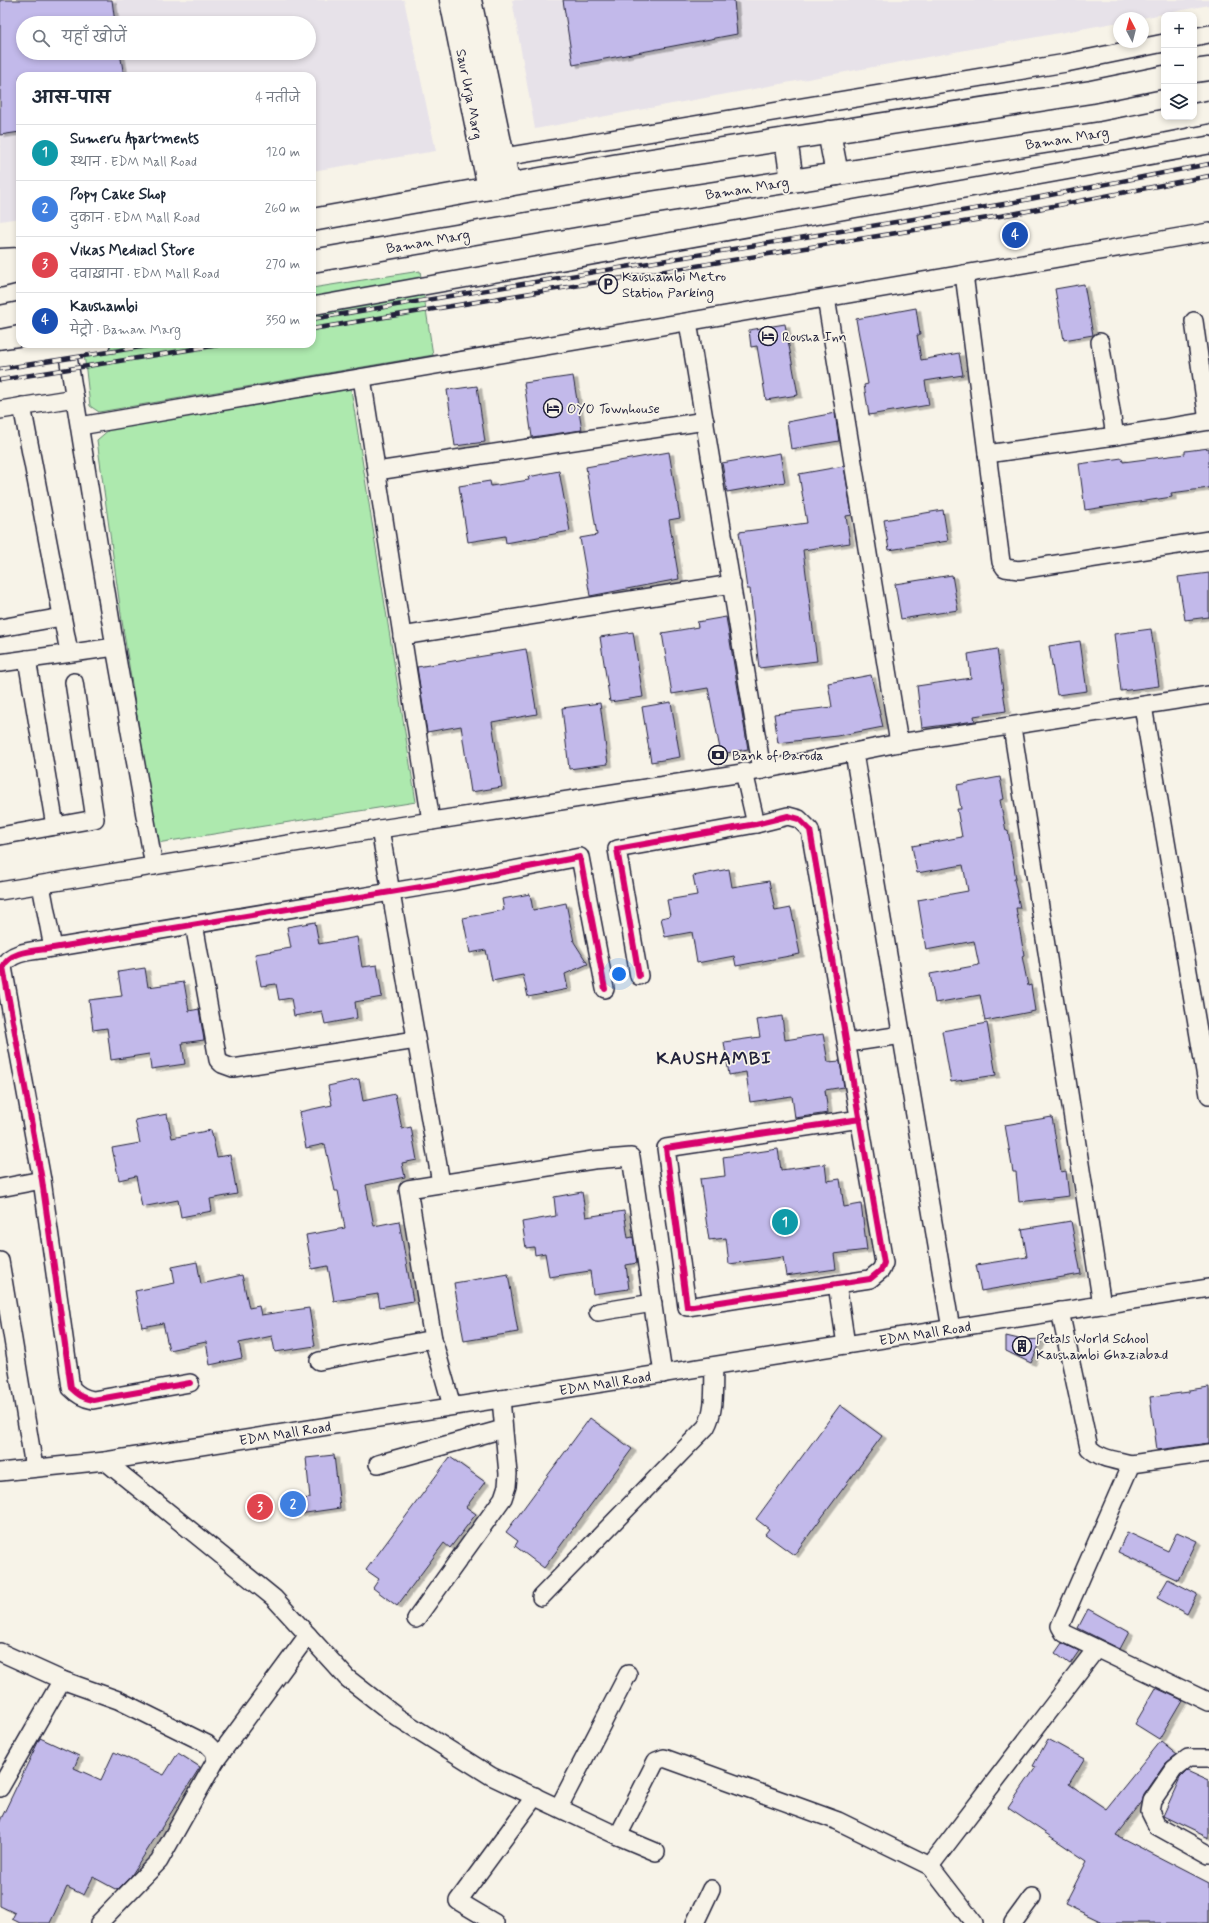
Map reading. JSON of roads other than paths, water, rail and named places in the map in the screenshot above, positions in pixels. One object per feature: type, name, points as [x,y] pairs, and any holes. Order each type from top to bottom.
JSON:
[{"type":"main road","name":"Saur Urja Marg","points":[[451,0],[499,186]]},
{"type":"main road","name":"Saur Urja Marg","points":[[470,0],[493,159]]},
{"type":"main road","points":[[1197,71],[1209,69]]},
{"type":"main road","points":[[316,219],[619,165],[1091,92],[1161,78]]},
{"type":"main road","points":[[1197,114],[1209,112]]},
{"type":"main road","name":"Baman Marg","points":[[316,261],[631,206],[1102,133],[1168,120]]},
{"type":"main road","points":[[829,132],[837,174]]},
{"type":"main road","points":[[786,139],[792,181]]},
{"type":"main road","points":[[0,260],[16,259]]},
{"type":"main road","points":[[0,276],[16,272]]},
{"type":"main road","points":[[0,317],[16,314]]},
{"type":"street","points":[[1197,36],[1209,34]]},
{"type":"street","points":[[493,159],[1059,64],[1161,44]]},
{"type":"street","points":[[316,305],[1209,145]]},
{"type":"street","points":[[80,426],[1209,232]]},
{"type":"street","points":[[964,274],[1001,562],[1005,568],[1019,570],[1209,540]]},
{"type":"street","points":[[826,298],[900,744]]},
{"type":"street","points":[[987,454],[1209,421],[1194,321]]},
{"type":"street","points":[[688,322],[762,770]]},
{"type":"street","points":[[1100,342],[1114,436]]},
{"type":"street","points":[[0,359],[60,348]]},
{"type":"street","points":[[66,348],[115,646],[154,866]]},
{"type":"street","points":[[362,378],[431,821]]},
{"type":"street","points":[[0,410],[75,398]]},
{"type":"street","points":[[22,406],[69,652]]},
{"type":"street","points":[[377,471],[705,421]]},
{"type":"street","points":[[402,636],[732,584]]},
{"type":"street","points":[[0,628],[62,617]]},
{"type":"street","points":[[0,663],[115,646]]},
{"type":"street","points":[[27,659],[55,826]]},
{"type":"street","points":[[0,836],[95,819],[74,682]]},
{"type":"street","points":[[0,891],[380,829],[762,770],[900,744],[1209,695]]},
{"type":"street","points":[[1143,706],[1209,1095]]},
{"type":"street","points":[[1012,727],[1102,1305]]},
{"type":"street","points":[[854,753],[952,1329]]},
{"type":"street","points":[[744,772],[756,824]]},
{"type":"street","points":[[639,976],[617,848],[756,824],[788,816],[799,819],[810,830],[848,1043],[884,1263],[881,1270],[870,1279],[687,1307],[666,1148],[860,1119]]},
{"type":"street","points":[[380,829],[441,1183]]},
{"type":"street","points":[[190,1383],[93,1400],[85,1399],[77,1395],[71,1388],[42,1180],[3,967],[9,958],[16,955],[53,948],[391,892],[580,857],[605,989]]},
{"type":"street","points":[[41,885],[53,948]]},
{"type":"street","points":[[194,924],[218,1060],[222,1064],[233,1068],[416,1040]]},
{"type":"street","points":[[848,1043],[902,1035]]},
{"type":"street","points":[[452,1406],[433,1339],[408,1189],[441,1183],[593,1160],[631,1156],[663,1374]]},
{"type":"street","points":[[0,1188],[42,1180]]},
{"type":"street","points":[[0,1261],[34,1467]]},
{"type":"street","points":[[837,1284],[846,1345]]},
{"type":"street","name":"EDM Mall Road","points":[[0,1472],[34,1467],[105,1461],[1209,1288]]},
{"type":"street","points":[[598,1312],[653,1304]]},
{"type":"street","points":[[1060,1312],[1089,1448],[1095,1454],[1130,1464],[1209,1453]]},
{"type":"street","points":[[319,1361],[433,1339]]},
{"type":"street","points":[[541,1597],[706,1427],[711,1418],[714,1366]]},
{"type":"street","points":[[416,1619],[503,1498],[508,1486],[504,1428],[500,1399]]},
{"type":"street","points":[[378,1464],[504,1428]]},
{"type":"street","points":[[105,1461],[274,1598],[347,1678],[397,1717],[491,1776],[618,1836],[656,1852]]},
{"type":"street","points":[[1130,1464],[1060,1626],[1064,1633],[1209,1702]]},
{"type":"street","points":[[99,1923],[159,1861],[216,1760],[308,1635]]},
{"type":"street","points":[[930,1866],[1096,1649]]},
{"type":"street","points":[[2,1657],[118,1700],[207,1744],[214,1752],[216,1760]]},
{"type":"street","points":[[559,1807],[628,1674]]},
{"type":"street","points":[[0,1788],[62,1680]]},
{"type":"street","points":[[618,1836],[656,1761],[664,1758],[838,1821],[930,1866],[974,1923]]},
{"type":"street","points":[[1209,1758],[1188,1758],[1174,1768],[1152,1801],[1150,1812],[1157,1826],[1209,1855]]},
{"type":"street","points":[[495,1923],[458,1901],[535,1796]]},
{"type":"street","points":[[695,1923],[711,1889]]},
{"type":"street","points":[[1013,1923],[1032,1897]]},
{"type":"railway","points":[[316,318],[1010,203],[1209,164]]},
{"type":"railway","points":[[316,328],[1012,214],[1209,176]]},
{"type":"railway","points":[[0,369],[134,348]]},
{"type":"railway","points":[[0,380],[200,348]]},
{"type":"place","name":"Kaushambi","points":[[1015,235]]},
{"type":"place","name":"Kaushambi Metro Station Parking","points":[[608,284]]},
{"type":"place","name":"Rousha Inn","points":[[768,336]]},
{"type":"place","name":"OYO Townhouse","points":[[553,408]]},
{"type":"place","name":"Bank of Baroda","points":[[718,755]]},
{"type":"place","name":"Sumeru Apartments","points":[[785,1222]]},
{"type":"place","name":"Petals World School Kaushambi Ghaziabad","points":[[1022,1346]]},
{"type":"place","name":"Popy Cake Shop","points":[[293,1504]]},
{"type":"place","name":"Vikas Mediacl Store","points":[[260,1507]]},
{"type":"district","name":"KAUSHAMBI","points":[[714,1058]]}]
